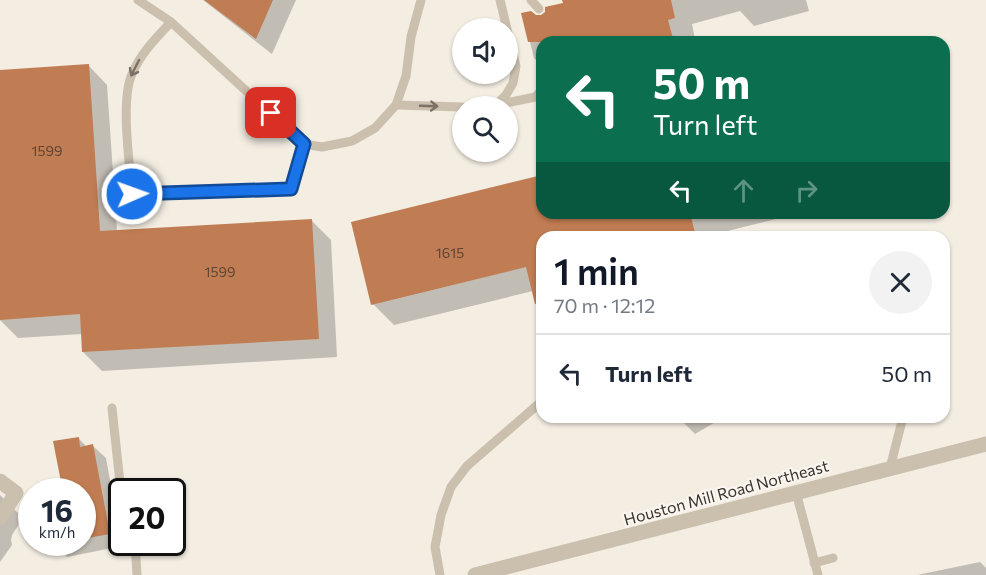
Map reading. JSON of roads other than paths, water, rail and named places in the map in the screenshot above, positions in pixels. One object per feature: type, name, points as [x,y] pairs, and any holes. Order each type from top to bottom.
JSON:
[{"type":"street","name":"Houston Mill Road Northeast","points":[[475,575],[986,444]]},
{"type":"street","points":[[0,481],[16,493],[0,518]]},
{"type":"lane","points":[[138,0],[171,22],[304,144],[322,147],[352,141],[375,128],[396,105],[406,76],[411,37],[421,0]]},
{"type":"lane","points":[[153,10],[158,0]]},
{"type":"lane","points":[[501,0],[516,66],[513,82],[505,96]]},
{"type":"lane","points":[[531,0],[539,9]]},
{"type":"lane","points":[[171,22],[144,52],[131,74],[128,85],[127,126],[132,194],[291,189],[304,144]]},
{"type":"lane","points":[[518,101],[536,96]]},
{"type":"lane","points":[[396,105],[452,108]]},
{"type":"lane","points":[[440,575],[435,547],[441,515],[451,487],[466,466],[536,406]]},
{"type":"lane","points":[[112,408],[119,478]]},
{"type":"lane","points":[[890,468],[901,423]]},
{"type":"lane","points":[[796,492],[818,575]]},
{"type":"lane","points":[[136,556],[137,575]]},
{"type":"lane","points":[[814,563],[833,558]]}]
